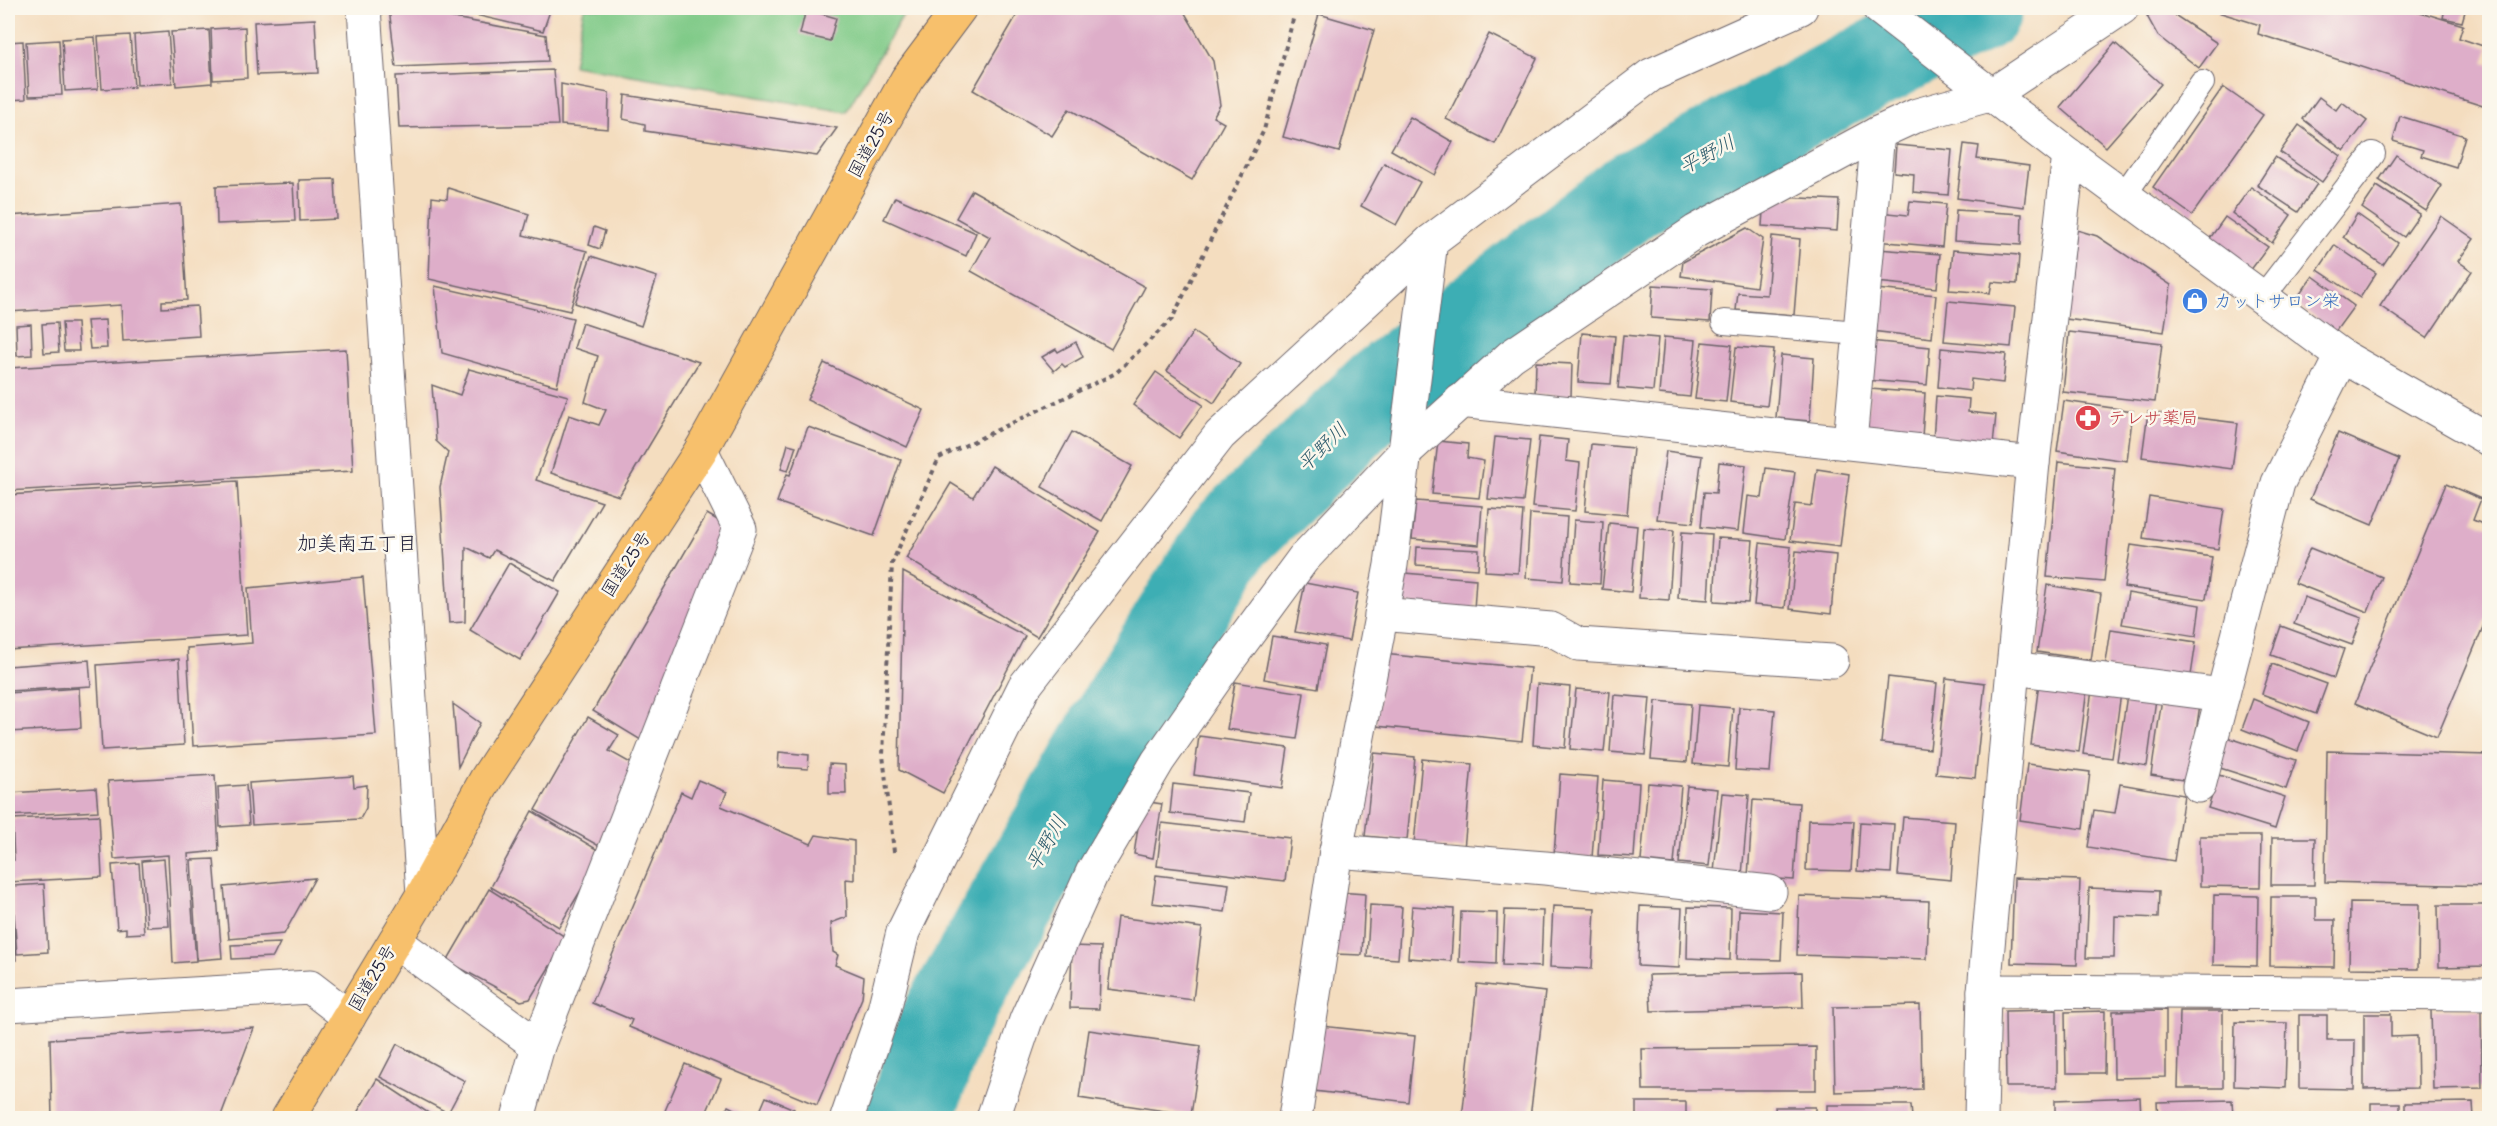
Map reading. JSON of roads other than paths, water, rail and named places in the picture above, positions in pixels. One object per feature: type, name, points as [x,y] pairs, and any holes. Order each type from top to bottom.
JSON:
[{"type":"highway","name":"国道25号","points":[[288,1119],[423,894],[486,778],[701,450],[907,80],[960,8]]},
{"type":"street","points":[[364,8],[423,894]]},
{"type":"street","points":[[848,1119],[884,1010],[903,932],[1024,687],[1220,435],[1431,241],[1651,75],[1801,8]]},
{"type":"street","points":[[1879,8],[2069,155],[2342,356],[2490,440]]},
{"type":"street","points":[[993,1119],[1026,1020],[1092,873],[1158,760],[1227,660],[1303,559],[1406,439],[1460,401],[1511,356],[1696,231],[1917,114],[1993,94],[2122,8]]},
{"type":"street","points":[[1850,442],[1878,133]]},
{"type":"street","points":[[1981,1119],[1984,991],[2013,668],[2033,462],[2069,155]]},
{"type":"street","points":[[1295,1119],[1336,851],[1391,565],[1431,241]]},
{"type":"street","points":[[2199,786],[2278,483],[2342,356]]},
{"type":"street","points":[[1460,401],[2033,462]]},
{"type":"street","points":[[518,1119],[538,1046],[740,530],[701,450]]},
{"type":"street","points":[[1381,614],[1551,629],[1578,644],[1832,661]]},
{"type":"street","points":[[2013,668],[2223,695]]},
{"type":"street","points":[[1336,851],[1545,868],[1770,892]]},
{"type":"street","points":[[395,941],[538,1046]]},
{"type":"street","points":[[8,1005],[310,987],[349,1017]]},
{"type":"street","points":[[1984,991],[2490,994]]},
{"type":"lane","points":[[2124,195],[2202,83]]},
{"type":"lane","points":[[2262,298],[2373,154]]},
{"type":"lane","points":[[1724,322],[1859,333]]},
{"type":"waterway","name":"平野川","points":[[909,1118],[943,1023],[1126,704],[1229,538],[1381,390],[1635,193],[1979,8]]},
{"type":"place","name":"カットサロン栄","points":[[2195,301]]},
{"type":"place","name":"テレサ薬局","points":[[2088,418]]},
{"type":"district","name":"加美南五丁目","points":[[357,543]]}]
